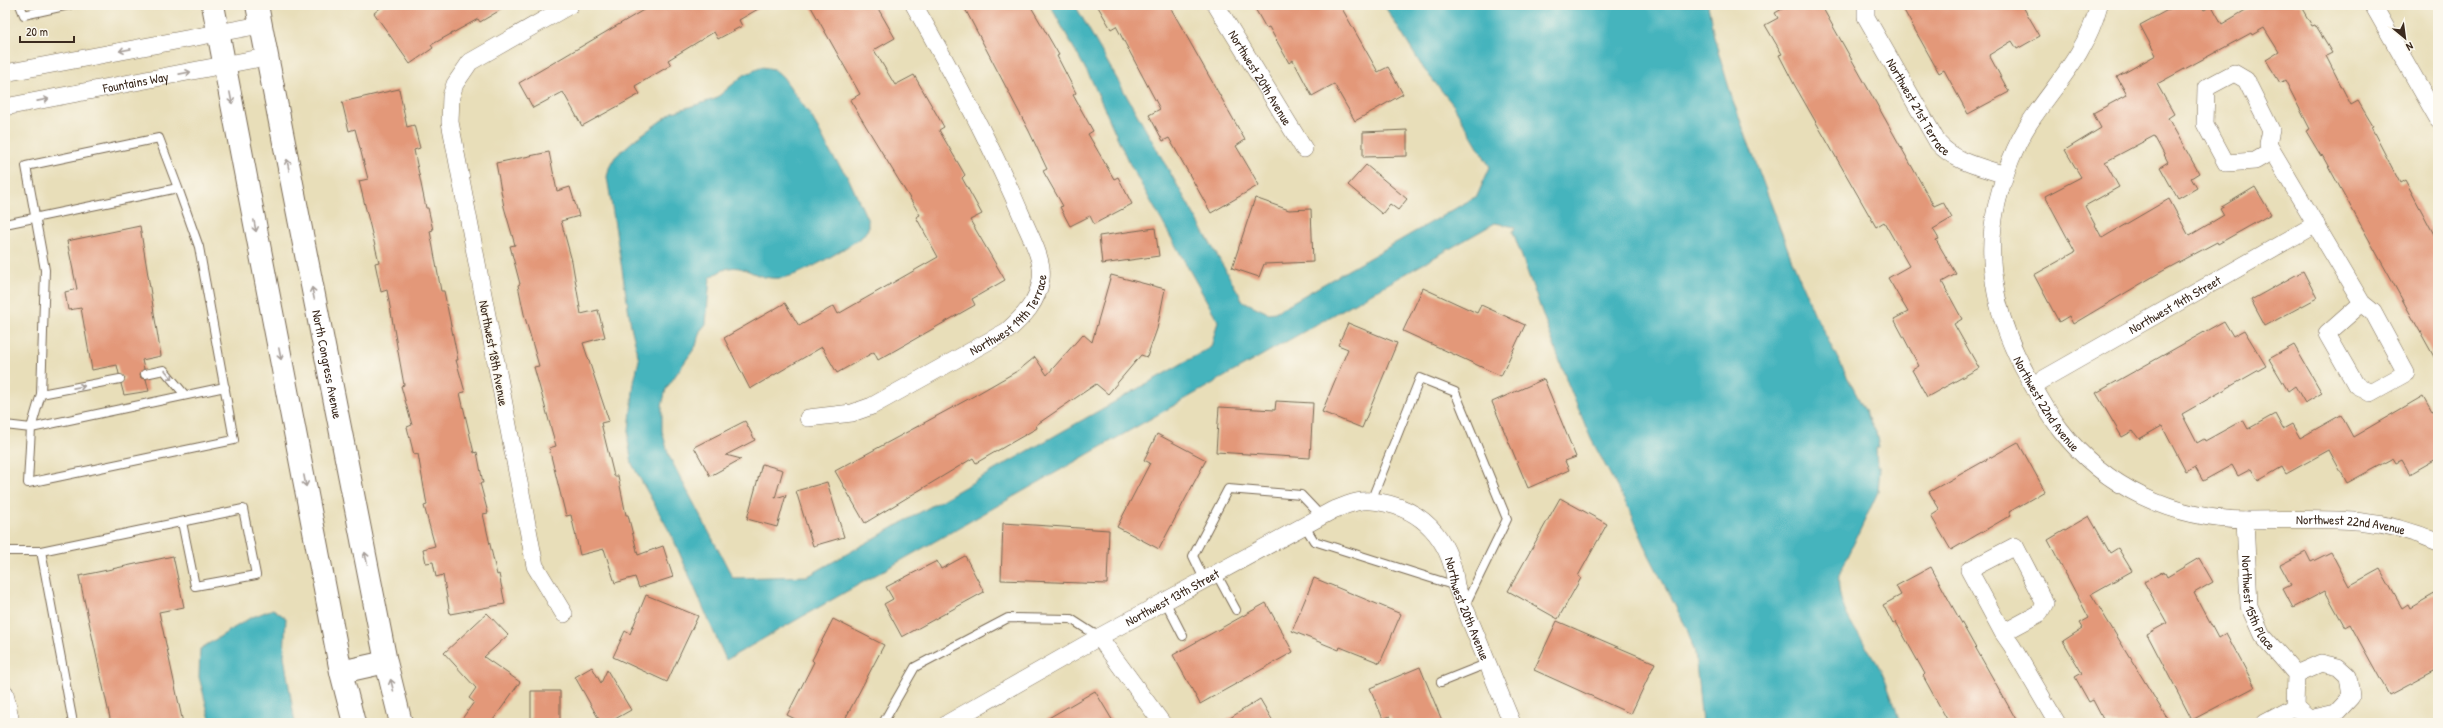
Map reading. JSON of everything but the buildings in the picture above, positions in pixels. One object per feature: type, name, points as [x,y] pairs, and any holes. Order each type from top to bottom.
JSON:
[{"type":"main road","points":[[213,5],[341,672],[354,723]]},
{"type":"main road","name":"North Congress Avenue","points":[[258,15],[386,662],[401,723]]},
{"type":"main road","points":[[341,672],[386,662]]},
{"type":"street","name":"Northwest 18th Avenue","points":[[564,614],[535,566],[450,122],[451,96],[455,84],[470,62],[570,5]]},
{"type":"street","name":"Northwest 19th Terrace","points":[[808,418],[852,413],[872,406],[1007,331],[1024,316],[1036,298],[1042,278],[1037,252],[1006,179],[973,111],[914,5]]},
{"type":"street","name":"Northwest 20th Avenue","points":[[1216,5],[1304,150]]},
{"type":"street","name":"Northwest 21st Terrace","points":[[1866,5],[1866,17],[1938,143],[1947,153],[1959,159],[2004,175]]},
{"type":"street","name":"Northwest 22nd Avenue","points":[[2099,5],[2085,43],[2075,60],[2030,122],[2015,150],[2004,175],[1996,205],[1993,229],[1992,268],[1997,299],[2005,330],[2018,358],[2052,418],[2081,454],[2105,474],[2131,491],[2159,504],[2188,514],[2219,519],[2348,519],[2379,522],[2409,530],[2438,542]]},
{"type":"street","points":[[2373,5],[2438,119]]},
{"type":"street","points":[[5,73],[218,33],[258,15]]},
{"type":"street","name":"Fountains Way","points":[[5,107],[266,57]]},
{"type":"street","points":[[2272,151],[2255,160],[2226,163],[2205,124],[2206,88],[2234,73],[2246,80],[2271,130],[2268,144],[2362,303],[2373,312],[2406,373],[2370,393],[2356,385],[2327,334],[2362,303]]},
{"type":"street","name":"Northwest 14th Street","points":[[2033,385],[2316,224]]},
{"type":"street","name":"Northwest 13th Street","points":[[948,723],[1099,637],[1333,510],[1362,500],[1405,508]]},
{"type":"street","name":"Northwest 20th Avenue","points":[[1405,508],[1427,523],[1445,545],[1454,571],[1456,586],[1510,722]]},
{"type":"street","name":"Northwest 15th Place","points":[[2245,520],[2249,606],[2262,635],[2296,674]]},
{"type":"street","points":[[2002,634],[2040,613],[2045,604],[2015,546],[1969,570],[2002,634],[2012,646],[2057,723]]},
{"type":"street","points":[[1099,637],[1162,723]]},
{"type":"street","points":[[2321,663],[2338,667],[2348,676],[2351,697],[2336,712],[2309,719],[2294,707],[2296,674],[2321,663]]},
{"type":"street","points":[[5,693],[11,723]]},
{"type":"street","points":[[2264,723],[2294,707]]},
{"type":"lane","points":[[20,5],[24,15],[69,5]]},
{"type":"lane","points":[[159,138],[178,188],[199,246],[234,440],[28,483],[31,428],[41,394],[45,270],[26,166],[159,138]]},
{"type":"lane","points":[[5,224],[178,188]]},
{"type":"lane","points":[[145,374],[164,370],[185,395]]},
{"type":"lane","points":[[1371,501],[1420,378],[1455,392],[1507,519],[1464,607]]},
{"type":"lane","points":[[41,394],[120,379]]},
{"type":"lane","points":[[5,425],[31,428],[225,387]]},
{"type":"lane","points":[[1236,610],[1193,556],[1228,489],[1301,495],[1321,516]]},
{"type":"lane","points":[[5,551],[41,551],[243,509],[256,575],[195,586],[182,522]]},
{"type":"lane","points":[[1304,525],[1314,541],[1456,586]]},
{"type":"lane","points":[[41,551],[74,723]]},
{"type":"lane","points":[[1165,601],[1183,636]]},
{"type":"lane","points":[[883,723],[915,667],[1008,618],[1071,619],[1099,637]]},
{"type":"lane","points":[[1441,682],[1486,664]]},
{"type":"water","points":[[1050,5],[1075,5],[1243,301],[1268,313],[1275,312],[1477,196],[1490,167],[1454,106],[1423,68],[1384,5],[1708,5],[1714,37],[1732,98],[1791,258],[1815,315],[1876,432],[1879,448],[1876,448],[1877,467],[1880,467],[1878,492],[1839,575],[1839,587],[1845,611],[1850,622],[1877,663],[1884,677],[1900,723],[1702,723],[1695,653],[1687,629],[1649,555],[1632,515],[1591,439],[1568,384],[1513,232],[1515,227],[1495,223],[726,660],[672,536],[632,464],[628,440],[634,382],[639,360],[631,326],[607,177],[609,168],[615,157],[633,141],[673,112],[715,99],[744,75],[762,67],[774,69],[783,77],[813,119],[831,154],[848,177],[868,221],[868,229],[862,237],[823,261],[790,276],[770,278],[738,268],[730,268],[721,271],[710,278],[706,324],[700,331],[696,346],[666,389],[662,406],[662,431],[669,456],[733,578],[808,576],[1211,347],[1218,321],[1127,159],[1092,81]]},
{"type":"water","points":[[273,609],[286,618],[284,656],[295,723],[211,723],[199,677],[200,649],[250,618]]}]
